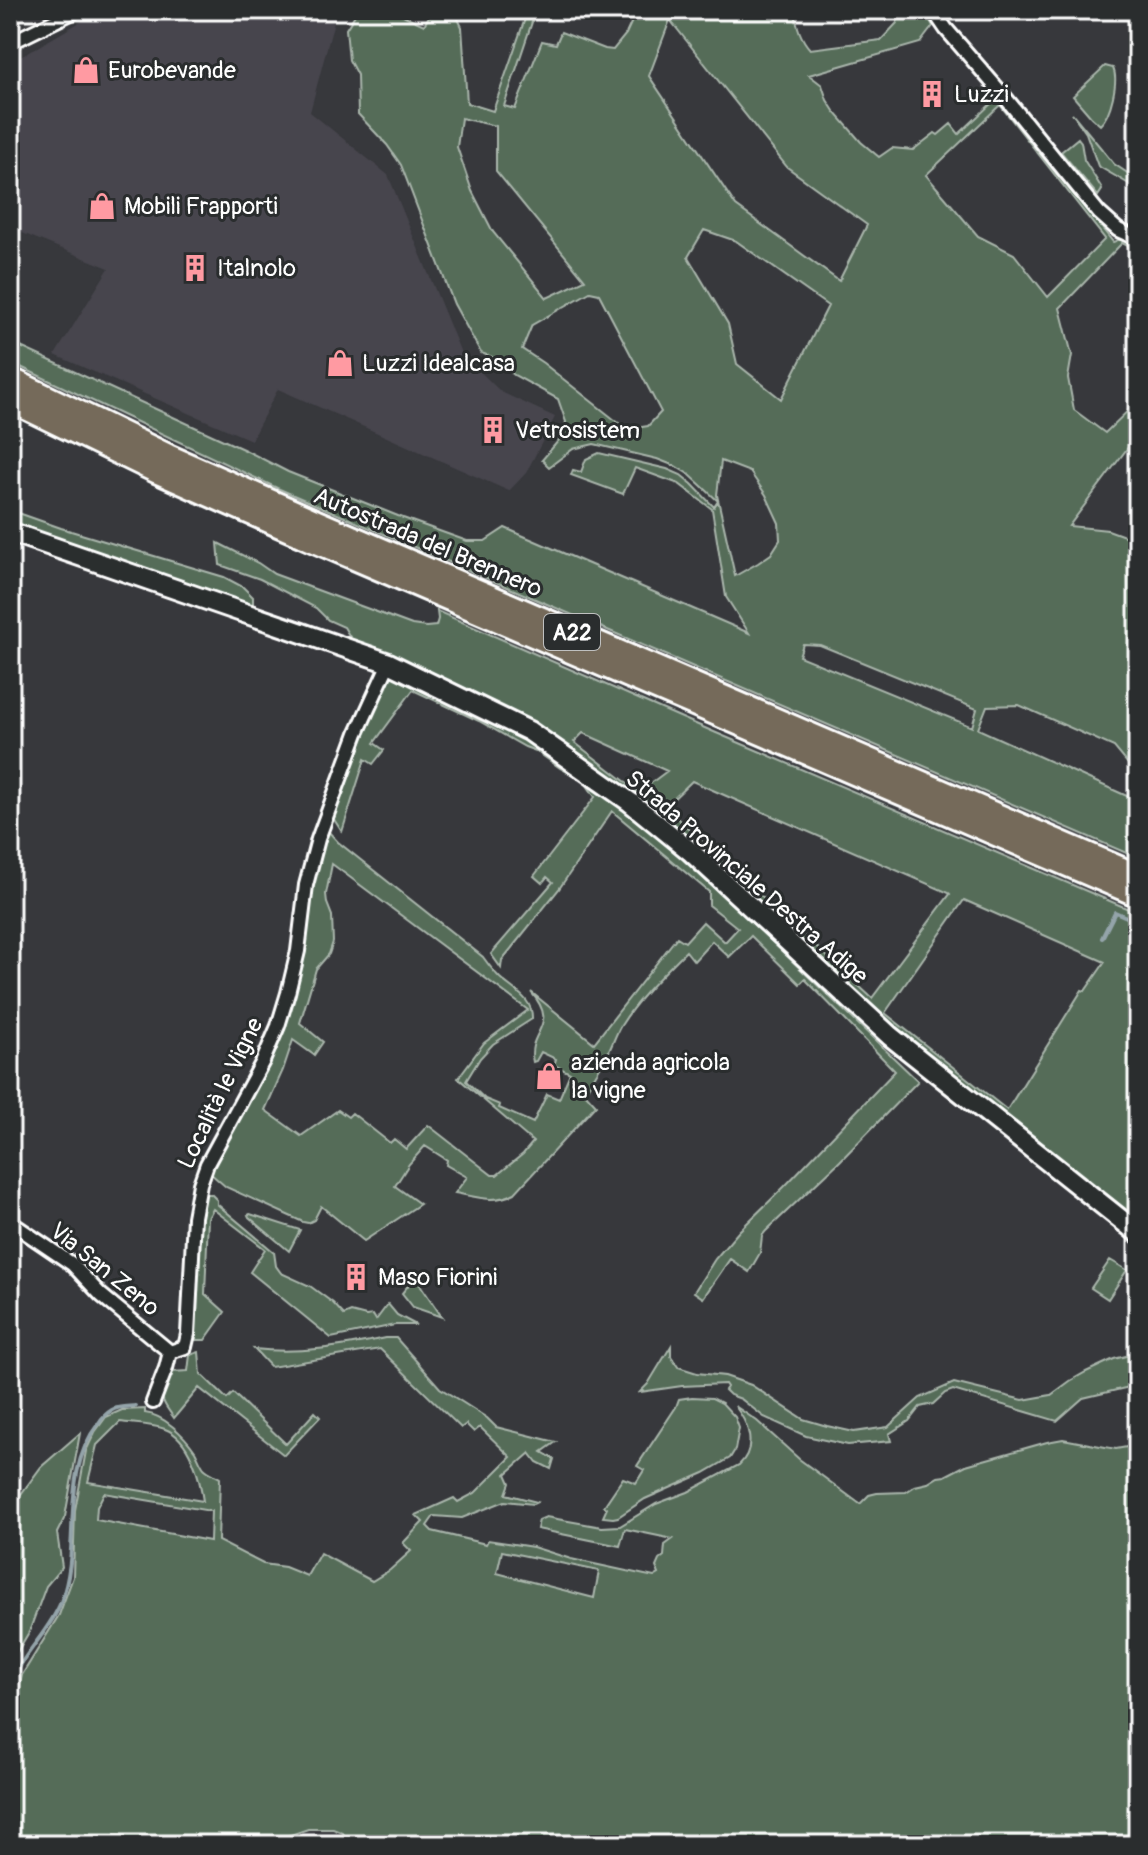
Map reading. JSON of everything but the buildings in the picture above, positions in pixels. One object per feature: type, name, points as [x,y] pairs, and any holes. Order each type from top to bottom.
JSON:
[{"type":"highway","name":"Autostrada del Brennero","points":[[10,379],[168,456],[317,522],[1138,876]]},
{"type":"highway","name":"Autostrada del Brennero","points":[[10,400],[268,521],[1138,895]]},
{"type":"main road","name":"Strada Provinciale Destra Adige","points":[[10,532],[389,663],[529,731],[630,802],[690,851],[899,1045],[1138,1233]]},
{"type":"street","points":[[10,43],[77,10]]},
{"type":"street","points":[[933,10],[1099,213],[1118,230],[1138,239]]},
{"type":"street","name":"Località le Vigne","points":[[153,1402],[170,1352],[185,1347],[188,1334],[194,1217],[200,1184],[207,1164],[263,1061],[278,1026],[298,951],[306,885],[318,839],[357,733],[389,663]]},
{"type":"street","name":"Via San Zeno","points":[[10,1222],[72,1264],[101,1295],[170,1352]]},
{"type":"shaded area","points":[[77,10],[337,10],[310,112],[388,175],[461,353],[501,392],[555,417],[526,473],[509,491],[278,389],[251,440],[55,355],[109,268],[10,228],[10,63],[82,21]]},
{"type":"green space","points":[[358,10],[392,10],[424,25],[433,10],[454,10],[462,27],[467,103],[493,111],[528,10],[536,10],[504,106],[515,109],[542,41],[556,44],[561,32],[613,50],[626,34],[637,10],[795,10],[799,31],[810,49],[881,40],[897,23],[900,10],[924,10],[933,26],[920,43],[809,75],[822,85],[834,111],[861,142],[879,157],[892,148],[913,150],[951,124],[959,134],[995,100],[1002,103],[1113,242],[1126,240],[1138,245],[1138,251],[1122,243],[1060,308],[1072,355],[1068,378],[1074,410],[1105,433],[1138,401],[1138,434],[1069,526],[1108,530],[1138,541],[1138,776],[1114,747],[1019,705],[987,706],[978,729],[1138,801],[1138,858],[277,488],[10,362],[10,342],[288,472],[403,518],[467,541],[485,541],[505,528],[749,633],[726,597],[712,509],[679,484],[635,468],[623,494],[571,475],[573,470],[581,472],[586,459],[599,453],[681,475],[714,507],[718,501],[690,475],[657,459],[594,444],[573,449],[549,467],[542,460],[559,440],[566,422],[558,399],[481,353],[454,304],[401,165],[358,114],[357,75],[349,60],[346,29]],"holes":[[[670,20],[787,167],[867,225],[839,281],[736,206],[649,76]],[[1000,105],[1105,239],[1048,297],[1014,254],[978,236],[926,175]],[[461,118],[496,126],[496,171],[585,280],[547,298],[493,232],[472,191],[457,147]],[[704,230],[736,241],[828,306],[781,399],[737,364],[728,324],[688,257]],[[590,292],[599,294],[661,412],[648,426],[630,429],[522,349],[532,325]],[[721,461],[750,472],[766,495],[779,523],[780,540],[771,554],[735,576],[717,495]],[[803,644],[820,645],[977,709],[972,727],[799,656]]]},
{"type":"green space","points":[[1105,66],[1113,68],[1115,73],[1114,89],[1108,114],[1100,125],[1073,96]]},
{"type":"green space","points":[[1072,113],[1114,164],[1138,180],[1129,184],[1098,166],[1086,133]]},
{"type":"green space","points":[[1078,138],[1084,160],[1101,187],[1098,196],[1061,152]]},
{"type":"green space","points":[[10,510],[224,577],[243,587],[253,597],[253,607],[10,522]]},
{"type":"green space","points":[[218,543],[274,574],[412,625],[436,626],[437,611],[1138,913],[1138,1221],[877,1018],[637,796],[555,737],[528,720],[411,663],[353,642],[344,627],[328,620],[316,608],[260,579],[220,565]],"holes":[[[583,733],[667,771],[639,792],[574,742]],[[692,781],[950,894],[872,998],[665,807]],[[964,900],[1105,962],[1085,991],[1082,990],[1007,1110],[885,1013]]]},
{"type":"green space","points":[[397,674],[525,737],[614,797],[918,1081],[766,1231],[762,1236],[760,1253],[749,1272],[730,1259],[703,1298],[694,1292],[715,1259],[895,1071],[805,979],[800,984],[751,936],[729,957],[712,941],[694,961],[686,951],[659,978],[620,1027],[585,1093],[596,1105],[515,1193],[485,1199],[455,1193],[467,1177],[446,1165],[447,1160],[425,1146],[395,1186],[420,1204],[364,1241],[321,1206],[314,1220],[303,1222],[226,1187],[210,1173],[273,1049],[325,831],[483,957],[500,978],[526,1000],[532,1019],[493,1044],[466,1081],[485,1099],[500,1105],[499,1108],[533,1123],[547,1094],[559,1099],[570,1073],[554,1065],[556,1059],[541,1052],[533,1062],[532,1051],[543,1013],[531,992],[594,1043],[677,937],[685,942],[703,922],[725,942],[738,928],[709,905],[709,892],[612,811],[559,889],[502,960],[501,968],[491,954],[553,882],[547,877],[542,883],[534,876],[595,797],[584,781],[536,751],[413,690],[374,743],[384,750],[373,764],[365,759],[342,832],[333,818],[372,710],[387,679]],"holes":[[[332,864],[528,1010],[484,1043],[458,1078],[533,1142],[497,1175],[492,1175],[428,1125],[406,1149],[394,1139],[390,1143],[352,1113],[348,1117],[338,1110],[301,1136],[265,1110],[293,1040],[314,1055],[323,1042],[300,1023],[316,969],[329,954],[333,942],[332,916],[326,894]]]},
{"type":"green space","points":[[204,1194],[211,1194],[217,1204],[274,1252],[276,1266],[281,1273],[310,1286],[344,1315],[351,1312],[373,1315],[376,1320],[388,1304],[397,1315],[416,1325],[395,1325],[331,1338],[250,1272],[265,1249],[213,1209],[208,1218],[205,1294],[225,1312],[205,1340],[196,1340],[198,1233],[200,1204]]},
{"type":"green space","points":[[250,1214],[300,1230],[289,1251],[249,1217]]},
{"type":"green space","points":[[1110,1260],[1127,1270],[1108,1299],[1091,1288]]},
{"type":"green space","points":[[415,1277],[442,1317],[413,1307],[402,1293]]},
{"type":"green space","points":[[396,1338],[440,1388],[496,1427],[556,1442],[542,1452],[554,1459],[551,1469],[537,1462],[530,1453],[506,1474],[510,1483],[506,1494],[537,1502],[505,1501],[462,1518],[434,1516],[427,1526],[432,1531],[486,1544],[488,1540],[533,1547],[571,1559],[654,1577],[659,1574],[656,1567],[664,1556],[665,1545],[673,1539],[625,1529],[620,1546],[537,1529],[539,1520],[546,1517],[602,1527],[620,1526],[656,1504],[688,1492],[739,1465],[750,1443],[744,1420],[735,1406],[860,1504],[869,1495],[906,1492],[966,1465],[1047,1442],[1063,1439],[1116,1449],[1138,1445],[1138,1845],[350,1845],[343,1833],[333,1829],[308,1829],[273,1841],[220,1839],[188,1845],[126,1845],[98,1839],[87,1841],[86,1845],[10,1845],[10,1717],[13,1716],[22,1675],[59,1615],[73,1577],[75,1510],[86,1451],[106,1417],[122,1410],[145,1409],[145,1413],[173,1427],[195,1451],[204,1468],[220,1478],[218,1541],[263,1564],[285,1567],[307,1576],[320,1553],[372,1581],[411,1551],[403,1543],[423,1522],[416,1515],[454,1498],[458,1502],[475,1493],[511,1457],[480,1427],[474,1432],[466,1424],[461,1428],[380,1349],[271,1367],[254,1349],[304,1350]],"holes":[[[120,1422],[154,1426],[174,1434],[192,1460],[203,1501],[88,1482],[97,1445]],[[104,1493],[211,1511],[210,1541],[96,1520],[97,1507]],[[502,1551],[599,1571],[594,1598],[497,1573]]]},
{"type":"green space","points":[[671,1346],[671,1356],[678,1367],[725,1376],[751,1385],[803,1419],[854,1432],[888,1427],[920,1398],[954,1383],[1023,1400],[1051,1395],[1086,1372],[1114,1359],[1138,1353],[1138,1385],[1083,1398],[1057,1421],[953,1390],[933,1404],[920,1407],[909,1421],[889,1434],[891,1441],[848,1445],[806,1436],[764,1417],[741,1399],[730,1395],[725,1390],[725,1384],[640,1392]]},
{"type":"green space","points":[[199,1352],[201,1374],[227,1399],[233,1393],[286,1444],[315,1412],[320,1417],[284,1455],[199,1388],[174,1418],[163,1400],[164,1386],[171,1372],[188,1371],[190,1355]]},
{"type":"green space","points":[[712,1398],[722,1403],[735,1417],[739,1428],[735,1450],[730,1458],[645,1499],[618,1517],[603,1517],[607,1508],[604,1506],[623,1478],[636,1483],[644,1470],[637,1466],[679,1399]]},
{"type":"green space","points":[[80,1433],[65,1517],[57,1533],[62,1567],[46,1586],[29,1632],[10,1664],[10,1509],[41,1467]]},
{"type":"waterway","points":[[1102,938],[1115,912],[1138,922]]},
{"type":"waterway","points":[[10,1693],[21,1664],[61,1602],[70,1557],[75,1487],[86,1443],[100,1421],[112,1410],[136,1406]]},
{"type":"place","name":"Eurobevande","points":[[86,70]]},
{"type":"place","name":"Luzzi","points":[[932,94]]},
{"type":"place","name":"Mobili Frapporti","points":[[102,206]]},
{"type":"place","name":"Italnolo","points":[[195,268]]},
{"type":"place","name":"Luzzi Idealcasa","points":[[340,363]]},
{"type":"place","name":"Vetrosistem","points":[[493,430]]},
{"type":"place","name":"azienda agricola la vigne","points":[[549,1076]]},
{"type":"place","name":"Maso Fiorini","points":[[356,1277]]}]
